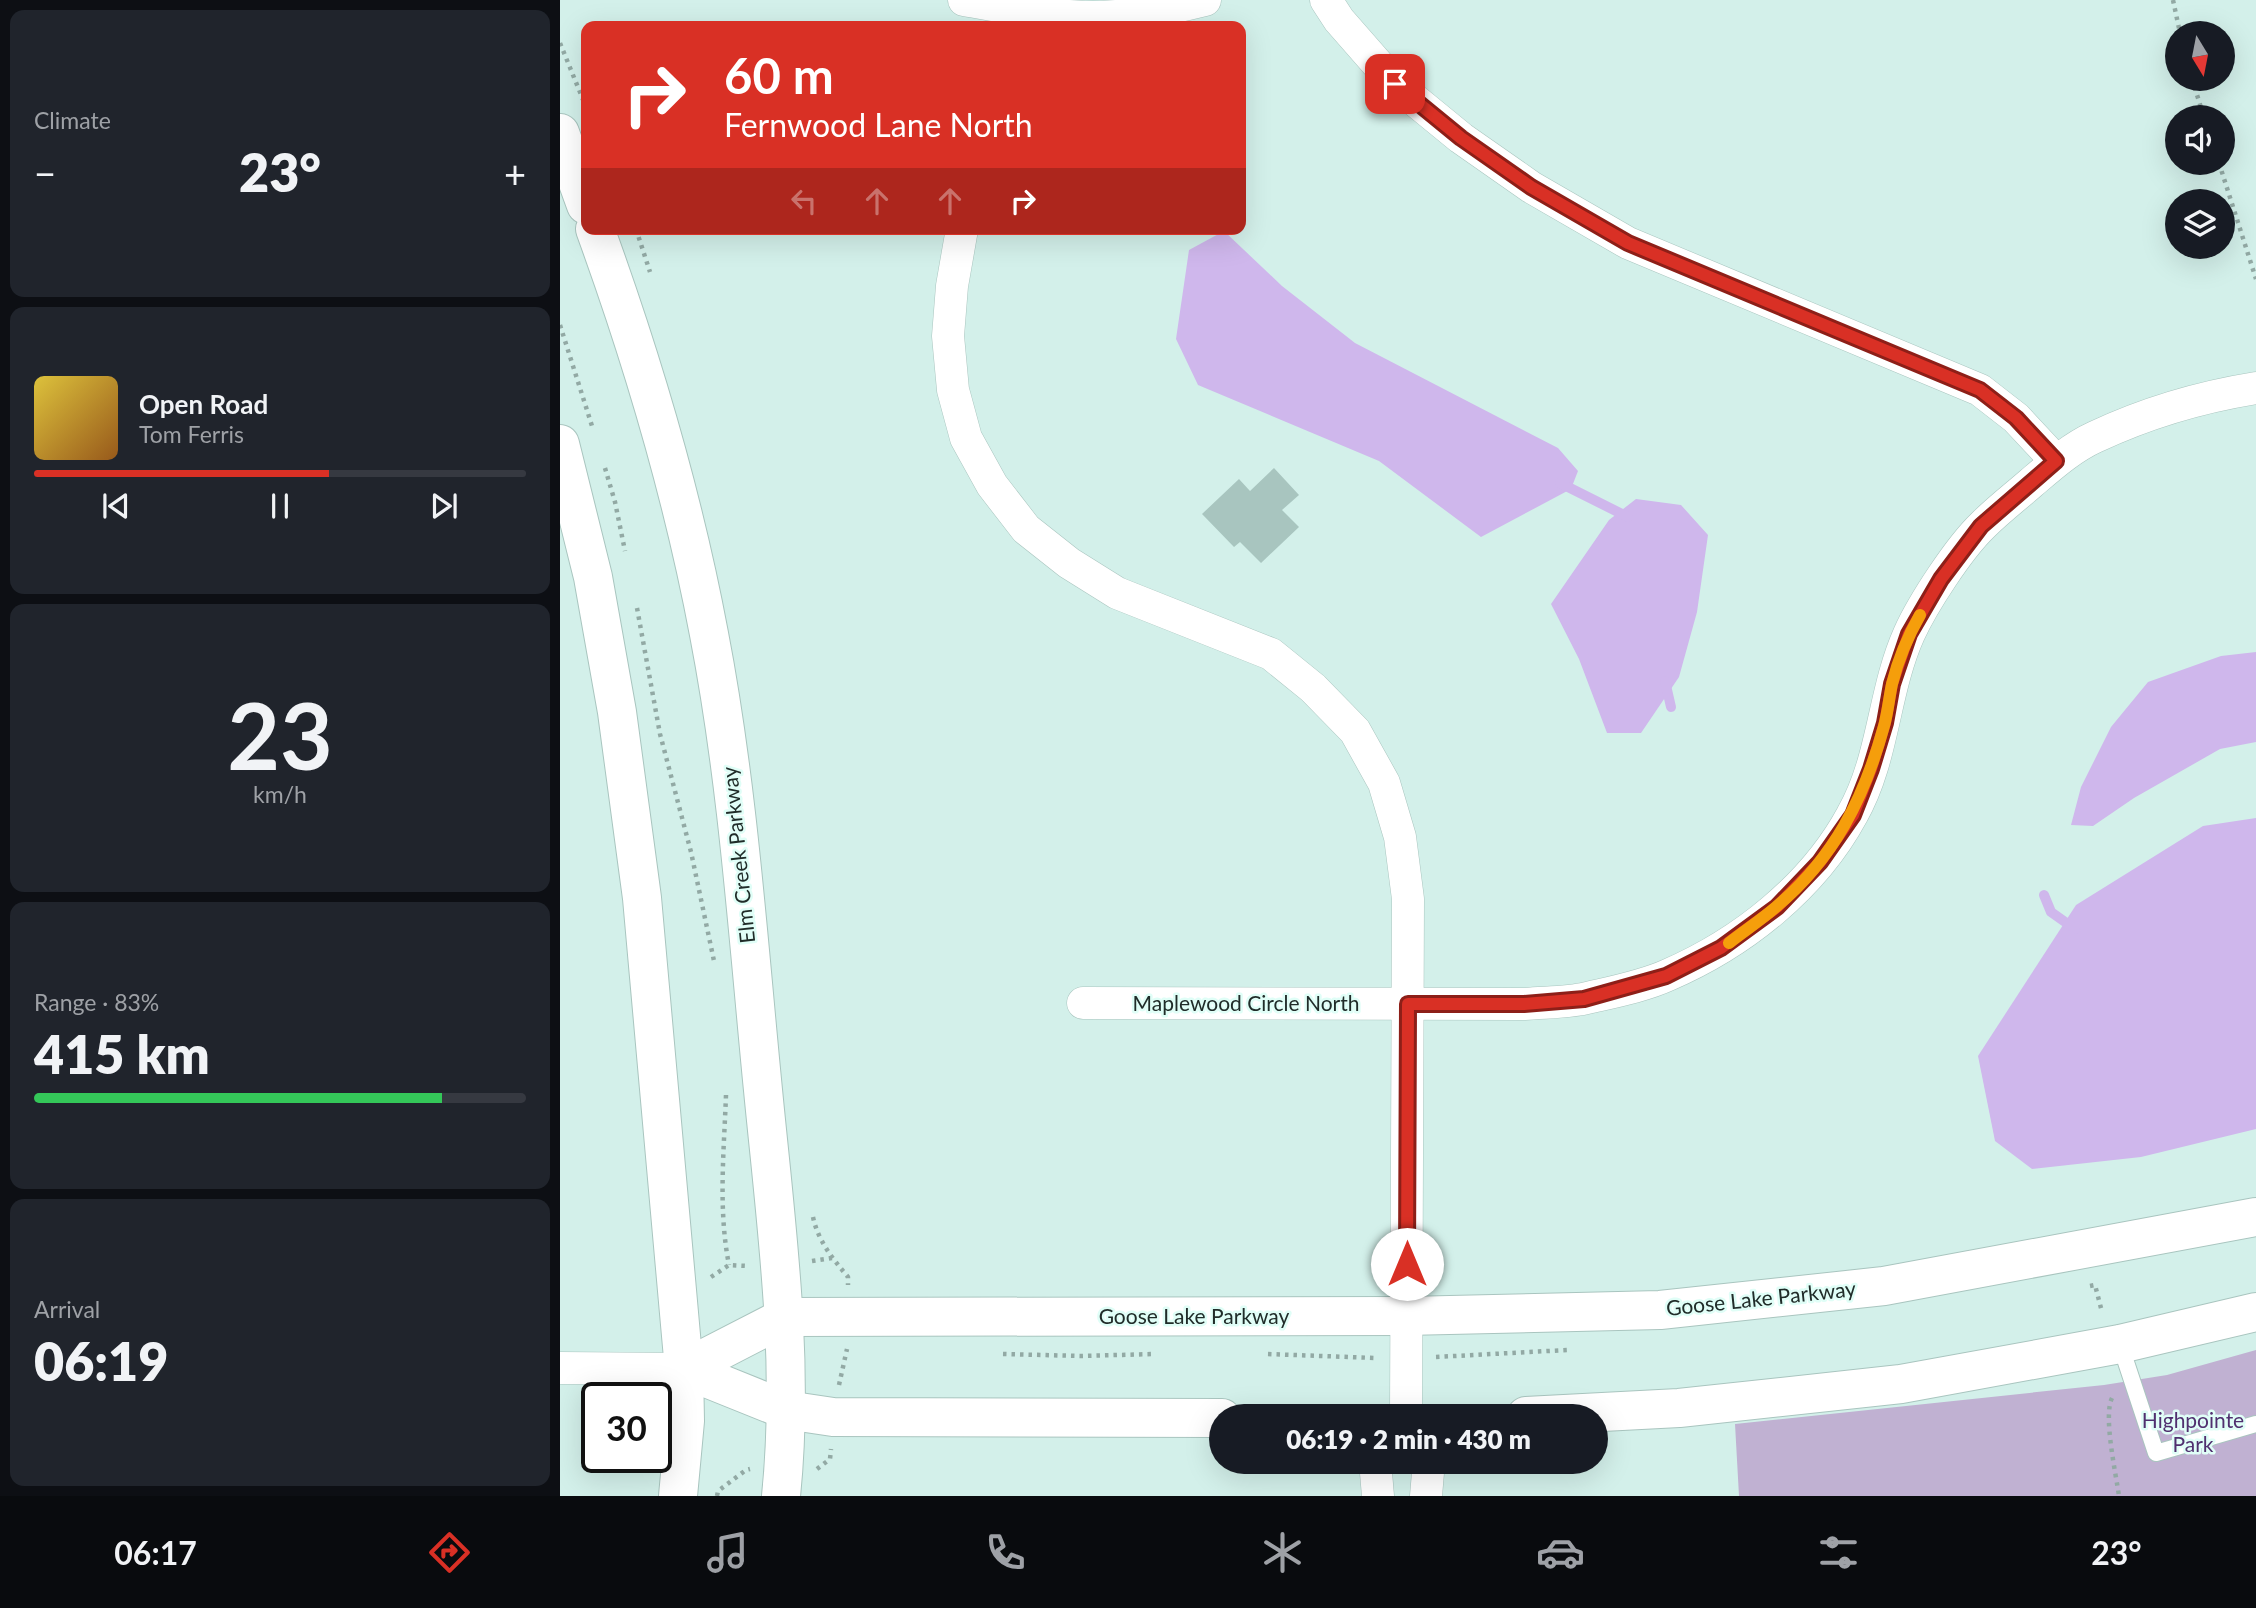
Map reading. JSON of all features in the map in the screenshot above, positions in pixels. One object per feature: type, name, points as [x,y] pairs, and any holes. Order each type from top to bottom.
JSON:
[{"type":"street","points":[[964,0],[1001,17],[1093,17],[1169,9],[1205,0]]},
{"type":"street","points":[[1326,0],[1339,20],[1395,84],[1461,138],[1531,187],[1628,243],[1980,390],[2016,418],[2056,461]]},
{"type":"street","points":[[560,133],[581,191]]},
{"type":"street","name":"Elm Creek Parkway","points":[[597,235],[621,299],[672,468],[709,634],[734,792],[785,1317],[786,1410],[781,1496]]},
{"type":"street","points":[[961,235],[952,286],[948,336],[953,390],[966,438],[992,485],[1026,528],[1069,563],[1117,593],[1271,654],[1313,688],[1354,731],[1384,783],[1400,837],[1408,899],[1406,1404]]},
{"type":"street","name":"Maplewood Circle North","points":[[1083,1003],[1524,1004],[1584,999],[1666,976],[1721,948],[1777,907],[1820,862],[1853,815],[1871,769],[1885,723],[1892,684],[1909,634],[1941,579],[1981,526],[2056,461],[2093,438],[2152,413],[2204,397],[2256,388]]},
{"type":"street","points":[[578,441],[593,577],[618,712],[643,912],[684,1369],[685,1421],[678,1496]]},
{"type":"street","name":"Goose Lake Parkway","points":[[684,1369],[785,1317],[1406,1316],[1660,1310],[1884,1286],[2256,1217]]},
{"type":"street","points":[[1608,1412],[1679,1408],[1901,1384],[2120,1343],[2256,1312]]},
{"type":"street","points":[[560,1368],[684,1369],[786,1410],[833,1417],[1209,1418]]},
{"type":"street","points":[[1376,1474],[1378,1496]]},
{"type":"street","points":[[1426,1496],[1428,1474]]},
{"type":"lane","points":[[2120,1343],[2155,1453],[2256,1424]]},
{"type":"path","points":[[2173,0],[2177,21]]},
{"type":"path","points":[[560,43],[581,95]]},
{"type":"path","points":[[2223,175],[2256,279]]},
{"type":"path","points":[[560,325],[578,441]]},
{"type":"path","points":[[603,464],[615,502],[626,556]]},
{"type":"path","points":[[635,597],[660,734],[691,852],[715,965]]},
{"type":"path","points":[[726,1093],[723,1185],[725,1244],[729,1265]]},
{"type":"path","points":[[837,1394],[848,1341]]},
{"type":"path","points":[[813,1472],[830,1458],[831,1447]]},
{"type":"path","points":[[717,1496],[718,1491],[746,1470]]},
{"type":"green space","name":"Highpointe Park","points":[[2256,1350],[2256,1496],[1739,1496],[1735,1424],[2104,1385],[2167,1375]]},
{"type":"shaded area","points":[[1217,235],[1228,235],[1282,286],[1355,343],[1558,448],[1578,471],[1571,489],[1481,537],[1379,461],[1198,385],[1176,339],[1189,250]]},
{"type":"shaded area","points":[[1636,499],[1681,505],[1708,535],[1697,612],[1679,677],[1641,733],[1607,733],[1579,659],[1551,604],[1609,520]]},
{"type":"shaded area","points":[[2256,652],[2256,742],[2220,749],[2134,798],[2093,826],[2071,825],[2081,787],[2111,727],[2148,682],[2221,656]]},
{"type":"shaded area","points":[[2256,818],[2256,1129],[2141,1157],[2032,1169],[1995,1141],[1978,1056],[2076,905],[2203,826]]},
{"type":"building","points":[[1274,468],[1299,495],[1282,510],[1299,527],[1261,563],[1240,542],[1234,547],[1202,514],[1239,479],[1250,491]]},
{"type":"waterway","points":[[1560,483],[1628,517]]},
{"type":"waterway","points":[[1665,681],[1671,707]]},
{"type":"waterway","points":[[2044,895],[2051,912],[2075,929]]},
{"type":"slow traffic","points":[[1729,943],[1777,907],[1820,862],[1853,815],[1885,723],[1892,684],[1909,634],[1920,615]]},
{"type":"route","points":[[1395,84],[1461,138],[1531,187],[1628,243],[1980,390],[2016,418],[2056,461],[1981,526],[1941,579],[1909,634],[1892,684],[1885,723],[1871,769],[1853,815],[1820,862],[1777,907],[1721,948],[1666,976],[1584,999],[1524,1004],[1408,1004],[1407,1264]]}]
